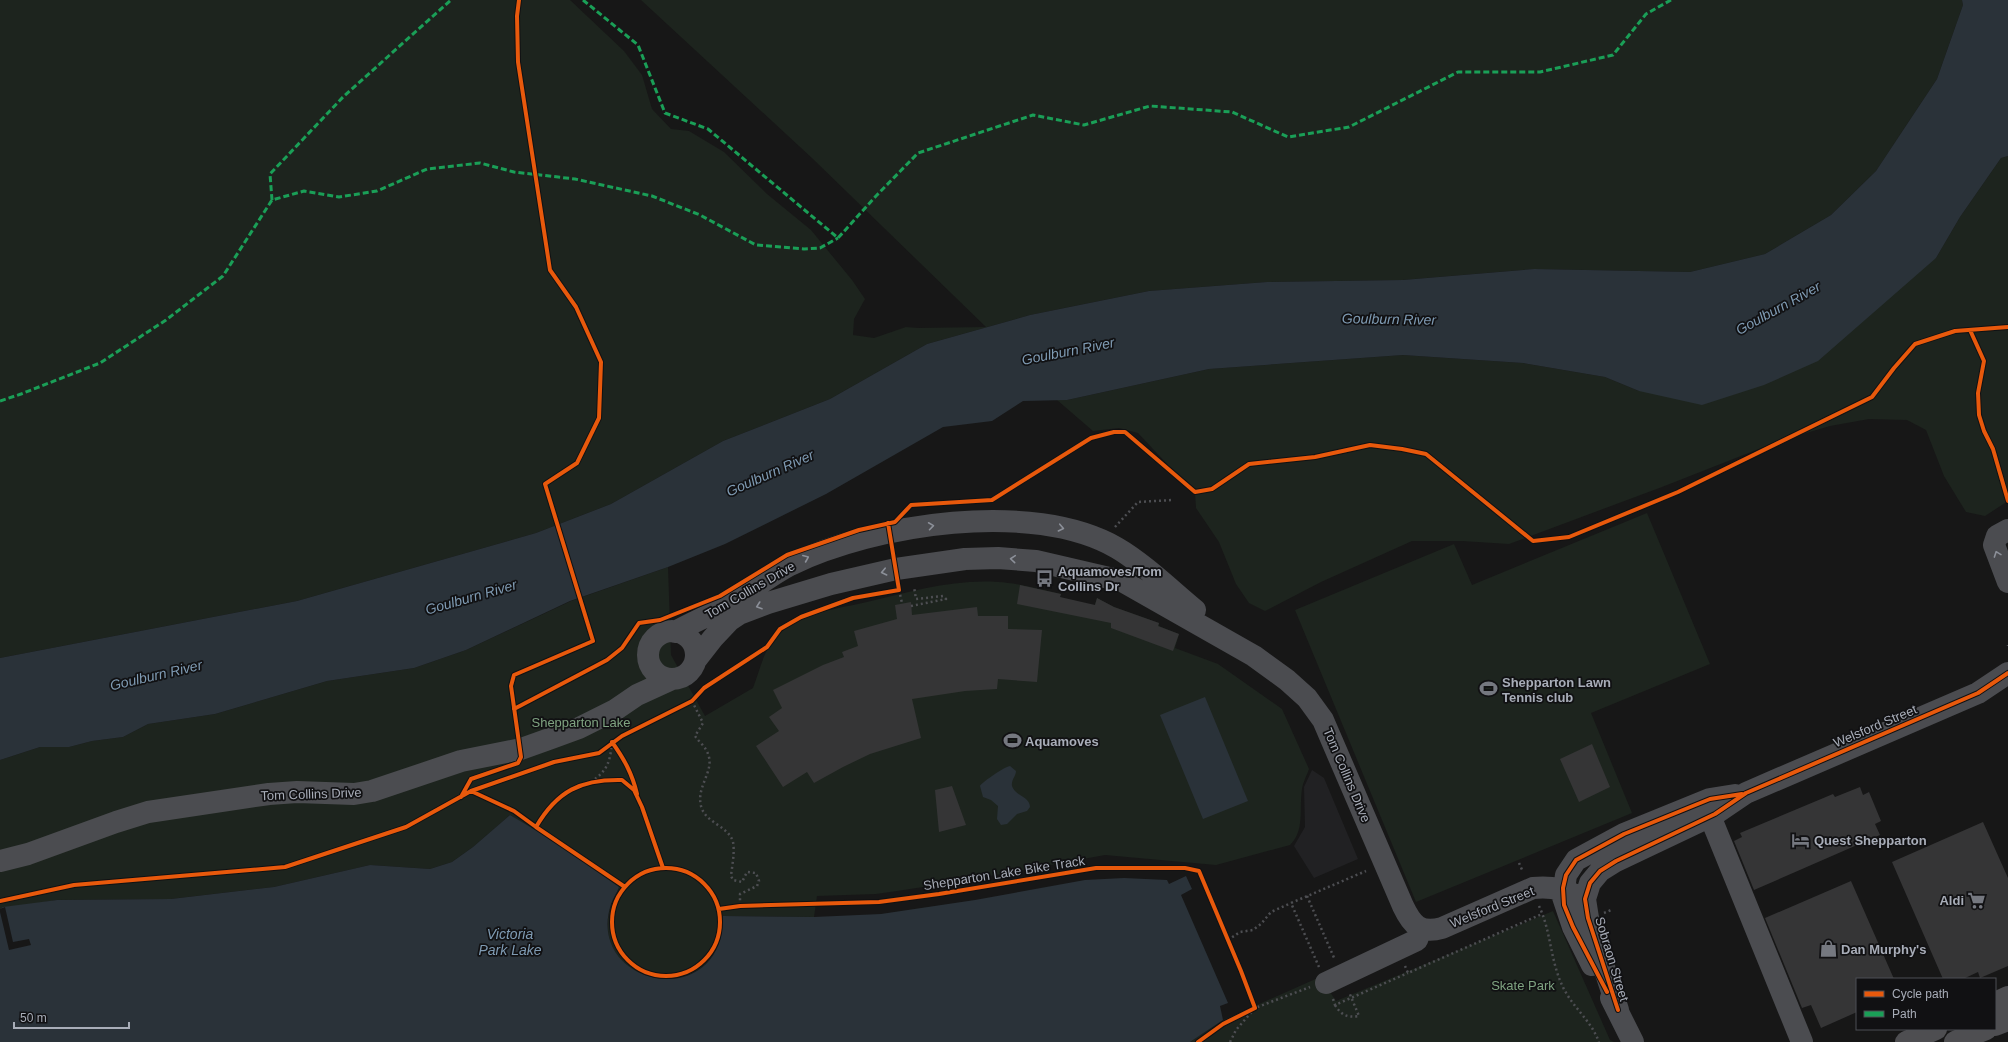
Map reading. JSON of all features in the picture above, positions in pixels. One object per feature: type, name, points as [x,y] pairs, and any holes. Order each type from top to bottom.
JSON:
[{"type":"highway","points":[[1996,1003],[2008,997]]},
{"type":"highway","points":[[1996,1025],[2008,1020]]},
{"type":"highway","points":[[1906,1042],[1934,1030]]},
{"type":"highway","points":[[1955,1042],[1984,1030]]},
{"type":"street","name":"Tom Collins Drive","points":[[675,632],[731,603],[790,565],[854,540],[902,530],[952,523],[1032,523],[1061,527],[1088,535],[1116,547],[1129,555],[1239,647]]},
{"type":"street","points":[[2008,530],[1997,536],[1994,545],[2008,582]]},
{"type":"street","name":"Tom Collins Drive","points":[[694,662],[713,638],[730,620],[739,614],[768,603],[831,584],[898,579],[965,559],[998,558],[1036,560],[1122,581],[1239,647],[1288,680],[1307,698],[1323,720],[1406,913],[1413,924],[1421,928]]},
{"type":"street","points":[[666,632],[675,632],[689,639],[695,653],[694,662],[686,674],[672,679],[658,675],[649,663],[649,648],[653,640],[666,632]]},
{"type":"street","name":"Tom Collins Drive","points":[[637,694],[648,678],[649,663]]},
{"type":"street","name":"Welsford Street","points":[[1421,928],[1430,930],[1442,928],[1531,889],[1548,886],[1563,888],[1585,899],[1590,883],[1600,871],[1616,861],[1710,816],[1746,793],[1978,692],[2008,673]]},
{"type":"street","name":"Tom Collins Drive","points":[[0,861],[28,854],[148,812],[269,794],[297,792],[354,794],[372,791],[461,761],[521,749],[579,728],[615,710],[637,694],[672,679]]},
{"type":"street","name":"Welsford Street","points":[[1978,692],[2008,687]]},
{"type":"street","name":"Welsford Street","points":[[1563,888],[1566,874],[1576,860],[1594,849],[1624,834],[1710,800],[1746,793]]},
{"type":"street","points":[[1710,816],[1802,1042]]},
{"type":"street","name":"Sobraon Street","points":[[1563,888],[1564,905],[1573,927],[1618,1010],[1632,1042]]},
{"type":"street","name":"Sobraon Street","points":[[1585,899],[1588,918],[1618,1010]]},
{"type":"street","points":[[1334,979],[1417,940],[1421,928]]},
{"type":"path","points":[[892,591],[898,579]]},
{"type":"path","points":[[898,579],[902,603]]},
{"type":"path","points":[[911,606],[946,599],[943,596],[916,599],[914,587]]},
{"type":"path","points":[[687,704],[696,697]]},
{"type":"path","points":[[692,701],[703,723],[695,736],[708,752],[711,763],[700,791],[702,807],[705,814],[731,837],[733,848],[731,876],[733,880],[742,882],[747,872],[750,871],[756,873],[758,877],[757,886],[740,894],[740,906]]},
{"type":"path","points":[[606,748],[617,739]]},
{"type":"path","points":[[612,742],[616,747]]},
{"type":"path","points":[[589,782],[602,774],[607,766],[610,758],[612,742]]},
{"type":"path","points":[[589,782],[602,779]]},
{"type":"path","points":[[1520,863],[1542,914],[1550,937],[1552,957],[1562,985],[1566,994],[1589,1023],[1599,1042]]},
{"type":"path","points":[[1228,940],[1240,932],[1253,930],[1271,912],[1366,871]]},
{"type":"path","points":[[1291,903],[1334,979],[1351,998],[1359,1016],[1352,1017],[1343,1015],[1335,1005],[1334,979],[1307,896]]},
{"type":"path","points":[[733,907],[747,906]]},
{"type":"path","points":[[1335,1005],[1542,914]]},
{"type":"path","points":[[1225,933],[1230,946]]},
{"type":"path","points":[[1398,949],[1408,973]]},
{"type":"path","points":[[1242,1014],[1300,990],[1334,979]]},
{"type":"path","points":[[1252,1000],[1255,1008]]},
{"type":"path","points":[[1230,1042],[1236,1030],[1255,1008]]},
{"type":"shaded area","points":[[1312,770],[1324,778],[1358,859],[1314,878],[1294,846],[1305,827],[1304,787]]},
{"type":"green space","points":[[0,0],[570,0],[624,51],[642,75],[652,109],[671,129],[689,131],[724,152],[767,194],[811,230],[852,280],[865,299],[854,319],[853,335],[874,338],[906,327],[986,327],[813,159],[641,0],[1962,0],[1963,5],[1937,79],[1876,171],[1831,215],[1765,254],[1690,272],[1534,269],[1403,280],[1267,282],[1149,291],[1030,315],[927,344],[830,399],[723,441],[611,504],[536,533],[297,601],[0,658]]},
{"type":"green space","points":[[2008,156],[2008,501],[1985,516],[1966,512],[1944,476],[1926,430],[1907,420],[1869,419],[1830,426],[1779,441],[1662,487],[1509,544],[1462,541],[1412,541],[1321,582],[1265,611],[1249,603],[1236,584],[1219,542],[1196,508],[1195,492],[1191,485],[1169,466],[1138,433],[1119,428],[1093,431],[1057,400],[1067,400],[1209,369],[1403,355],[1523,363],[1605,377],[1639,391],[1936,258],[1960,217],[2001,158]]},
{"type":"green space","name":"Shepparton Lawn Tennis club","points":[[1647,513],[1710,664],[1591,713],[1632,813],[1416,902],[1295,610],[1454,544],[1472,585]]},
{"type":"green space","name":"Shepparton Lake","points":[[668,567],[671,655],[705,716],[753,688],[763,659],[770,645],[779,634],[788,627],[809,616],[821,612],[915,590],[965,582],[998,582],[1014,584],[1061,594],[1060,597],[1093,610],[1097,598],[1114,607],[1159,623],[1159,626],[1179,634],[1175,648],[1218,664],[1282,709],[1309,769],[1302,789],[1300,826],[1298,833],[1290,845],[1216,865],[1105,855],[962,881],[876,894],[817,896],[814,917],[723,916],[718,945],[704,965],[685,976],[663,979],[641,974],[623,962],[611,943],[608,919],[619,887],[510,815],[473,847],[452,862],[430,869],[370,865],[274,887],[171,899],[57,900],[0,909],[0,760],[40,747],[69,747],[92,741],[123,737],[148,724],[215,714],[327,681],[414,668],[466,650],[571,601]]},
{"type":"green space","name":"Skate Park","points":[[1553,911],[1610,1040],[1614,1042],[1190,1042],[1223,1020],[1320,977],[1336,1001]]},
{"type":"water","name":"Goulburn River","points":[[1962,0],[2008,0],[2008,156],[2001,158],[1960,217],[1936,258],[1818,361],[1764,385],[1702,405],[1639,391],[1605,377],[1523,363],[1403,355],[1209,369],[1067,400],[1023,401],[992,421],[943,427],[826,494],[725,544],[668,567],[570,601],[466,650],[414,668],[327,681],[215,714],[148,724],[123,737],[92,741],[69,747],[40,747],[0,760],[0,658],[297,601],[536,533],[611,504],[723,441],[830,399],[927,344],[1030,315],[1149,291],[1267,282],[1403,280],[1534,269],[1690,272],[1765,254],[1831,215],[1876,171],[1937,79],[1963,5]]},
{"type":"water","points":[[1205,697],[1248,801],[1203,819],[1160,715]]},
{"type":"water","points":[[1010,766],[1016,771],[1012,786],[1016,792],[1028,800],[1030,807],[1027,811],[1017,814],[1007,824],[1001,825],[997,819],[998,806],[991,800],[983,797],[980,786],[994,774]]},
{"type":"water","name":"Victoria Park Lake","points":[[510,815],[552,840],[619,887],[611,904],[608,932],[617,955],[635,970],[657,978],[681,978],[702,968],[717,947],[723,916],[814,917],[881,914],[975,900],[1085,880],[1124,878],[1167,880],[1169,884],[1186,876],[1192,889],[1181,895],[1228,1003],[1220,1006],[1223,1020],[1190,1042],[0,1042],[0,909],[3,907],[57,900],[171,899],[274,887],[370,865],[430,869],[452,862],[473,847]]},
{"type":"pier","points":[[5,907],[13,942],[29,939],[31,945],[9,950],[0,912],[0,909]]},
{"type":"building","points":[[1020,585],[1061,594],[1060,597],[1095,605],[1097,598],[1114,607],[1159,623],[1158,626],[1179,634],[1173,651],[1111,628],[1111,623],[1017,604]]},
{"type":"building","points":[[911,602],[912,615],[977,607],[978,616],[1008,616],[1008,629],[1042,630],[1037,682],[998,679],[997,689],[965,691],[912,699],[921,738],[870,754],[814,783],[807,772],[783,787],[756,746],[779,731],[769,717],[782,708],[773,690],[823,665],[844,657],[842,652],[858,646],[854,631],[897,619],[895,605]]},
{"type":"building","points":[[1592,744],[1610,787],[1579,802],[1560,759]]},
{"type":"building","points":[[952,786],[966,825],[939,832],[935,790]]},
{"type":"building","name":"Quest Shepparton","points":[[1860,787],[1863,795],[1869,792],[1881,821],[1875,824],[1880,835],[1754,890],[1734,841],[1742,837],[1740,833],[1833,794],[1835,797]]},
{"type":"building","name":"Aldi","points":[[1983,822],[2008,878],[2008,966],[1980,978],[1978,972],[1965,978],[1943,978],[1892,862]]},
{"type":"building","name":"Dan Murphy's","points":[[1851,881],[1894,978],[1856,978],[1856,1012],[1821,1028],[1811,1005],[1802,1008],[1765,918]]},
{"type":"marked path","points":[[272,200],[270,174],[344,96],[451,0]]},
{"type":"marked path","points":[[583,0],[638,45],[665,113],[708,129],[838,238],[918,153],[1033,115],[1084,125],[1150,106],[1232,112],[1288,137],[1349,127],[1458,72],[1540,72],[1613,55],[1646,14],[1671,0]]},
{"type":"marked path","points":[[0,401],[100,363],[166,320],[223,276],[272,200],[304,191],[339,197],[377,191],[427,169],[480,163],[514,172],[575,179],[652,196],[700,215],[756,245],[804,249],[820,248],[838,238]]},
{"type":"cycle path","points":[[461,797],[471,779],[518,763],[521,757],[511,686],[514,675],[593,641],[545,484],[577,463],[599,418],[601,362],[576,307],[550,270],[518,62],[517,16],[519,0]]},
{"type":"cycle path","points":[[514,709],[607,660],[622,648],[639,623],[660,620],[720,596],[787,555],[859,530],[895,522],[911,505],[992,500],[1091,438],[1114,432],[1125,432],[1195,492],[1212,489],[1249,464],[1315,457],[1370,445],[1426,454],[1533,541],[1569,537],[1678,492],[1872,397],[1915,344],[1955,331],[2008,327]]},
{"type":"cycle path","points":[[1970,330],[1984,361],[1978,393],[1979,415],[1984,431],[1993,449],[2008,501]]},
{"type":"cycle path","points":[[471,791],[554,762],[599,753],[622,736],[692,701],[704,688],[767,647],[780,629],[801,617],[853,598],[899,590],[888,523]]},
{"type":"cycle path","points":[[1618,1010],[1588,918],[1585,899],[1590,883],[1600,871],[1616,861],[1715,814],[1746,793],[1978,693],[2008,673]]},
{"type":"cycle path","points":[[612,742],[627,766],[633,779],[637,794]]},
{"type":"cycle path","points":[[625,887],[536,827],[553,804],[562,796],[582,785],[607,780],[622,780],[634,790],[642,807],[663,868]]},
{"type":"cycle path","points":[[0,901],[74,885],[285,867],[406,827],[471,791],[514,811],[536,827]]},
{"type":"cycle path","points":[[1607,992],[1573,927],[1564,905],[1563,888],[1566,875],[1576,860],[1624,834],[1710,799],[1742,794]]},
{"type":"cycle path","points":[[666,868],[687,872],[704,884],[716,901],[720,922],[716,943],[704,960],[687,972],[666,976],[645,972],[628,960],[616,943],[612,922],[616,901],[628,884],[645,872],[666,868]]},
{"type":"cycle path","name":"Shepparton Lake Bike Track","points":[[719,909],[740,906],[879,902],[939,894],[1096,868],[1185,868],[1199,871],[1255,1008],[1223,1024],[1198,1042]]},
{"type":"place","name":"Aquamoves/Tom Collins Dr","points":[[1045,578]]},
{"type":"place","name":"Shepparton Lawn Tennis club","points":[[1489,689]]},
{"type":"place","name":"Aquamoves","points":[[1012,741]]},
{"type":"place","name":"Quest Shepparton","points":[[1801,840]]},
{"type":"place","name":"Aldi","points":[[1977,900]]},
{"type":"place","name":"Dan Murphy's","points":[[1828,949]]}]
